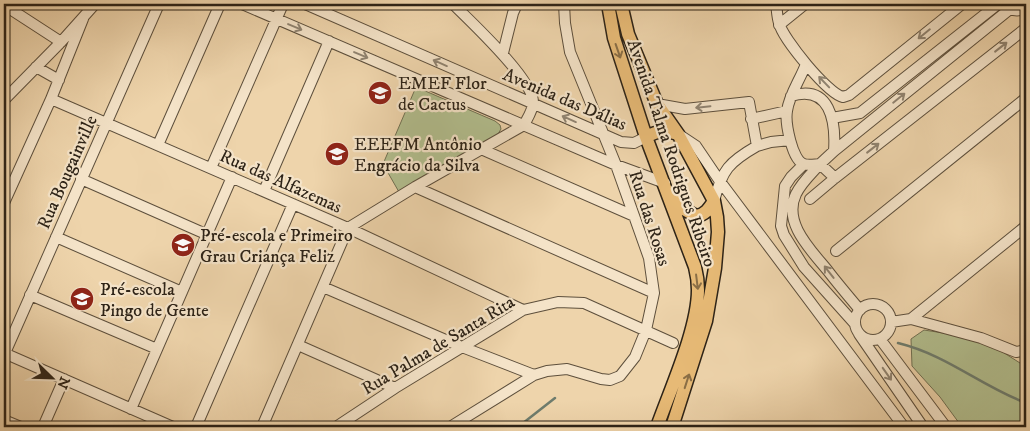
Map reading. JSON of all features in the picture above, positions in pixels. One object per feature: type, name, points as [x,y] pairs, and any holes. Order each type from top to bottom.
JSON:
[{"type":"main road","name":"Avenida Talma Rodrigues Ribeiro","points":[[608,4],[614,38],[646,137],[695,267],[698,291],[695,316],[688,341],[657,427]]},
{"type":"main road","name":"Avenida Talma Rodrigues Ribeiro","points":[[621,4],[628,34],[657,104],[678,134],[714,201],[717,217],[718,232],[712,293],[706,322],[672,427]]},
{"type":"main road","points":[[646,137],[659,130],[678,134]]},
{"type":"main road","points":[[665,184],[682,208],[696,216],[707,211],[714,201]]},
{"type":"street","points":[[4,4],[62,42]]},
{"type":"street","points":[[4,100],[83,20],[95,4]]},
{"type":"street","name":"Rua Bougainville","points":[[4,353],[159,4]]},
{"type":"street","points":[[158,145],[220,4]]},
{"type":"street","points":[[242,4],[616,165],[665,184]]},
{"type":"street","points":[[211,168],[283,4]]},
{"type":"street","name":"Avenida das Dálias","points":[[309,4],[621,142],[634,143],[646,137]]},
{"type":"street","points":[[262,427],[348,228],[415,187],[524,125],[533,103],[530,90],[503,53],[453,4]]},
{"type":"street","points":[[503,53],[517,4]]},
{"type":"street","name":"Rua das Rosas","points":[[450,427],[534,375],[547,371],[567,369],[601,380],[610,380],[620,376],[635,357],[646,330],[654,293],[649,258],[616,165],[570,52],[564,4]]},
{"type":"street","points":[[776,4],[779,25],[806,64],[832,91],[844,96],[849,95],[962,4]]},
{"type":"street","points":[[779,25],[805,4]]},
{"type":"street","points":[[832,118],[860,113],[998,4]]},
{"type":"street","points":[[860,310],[803,239],[794,218],[792,207],[795,195],[834,150],[1007,6],[1020,10],[1026,8]]},
{"type":"street","points":[[4,203],[51,100],[83,20]]},
{"type":"street","points":[[810,199],[1026,28]]},
{"type":"street","points":[[264,191],[329,41]]},
{"type":"street","points":[[806,64],[800,81],[791,96],[787,111],[790,140],[799,160],[804,164],[820,164],[835,178]]},
{"type":"street","points":[[36,67],[59,80]]},
{"type":"street","points":[[800,81],[810,93]]},
{"type":"street","points":[[791,96],[810,93],[823,100],[832,118],[835,132],[834,150]]},
{"type":"street","points":[[836,251],[1026,98]]},
{"type":"street","name":"Rua das Alfazemas","points":[[51,100],[348,228],[523,310]]},
{"type":"street","points":[[657,104],[685,109],[749,102],[757,146]]},
{"type":"street","points":[[751,119],[787,111]]},
{"type":"street","points":[[678,134],[696,146],[719,180],[904,427]]},
{"type":"street","points":[[714,201],[719,180],[733,162],[757,146],[790,140]]},
{"type":"street","points":[[481,149],[634,216]]},
{"type":"street","points":[[804,164],[785,186],[781,226],[784,235],[804,267],[855,324],[859,334],[923,427]]},
{"type":"street","points":[[131,409],[232,177]]},
{"type":"street","points":[[81,179],[208,235]]},
{"type":"street","points":[[415,187],[654,293]]},
{"type":"street","points":[[196,427],[293,204]]},
{"type":"street","points":[[912,318],[1026,226]]},
{"type":"street","points":[[56,237],[182,292]]},
{"type":"street","points":[[323,286],[462,347],[534,375]]},
{"type":"street","points":[[30,295],[157,349]]},
{"type":"street","name":"Rua Palma de Santa Rita","points":[[336,427],[395,388],[523,310],[558,302],[584,303],[673,343]]},
{"type":"street","points":[[855,324],[856,316],[860,310],[870,304],[882,307],[890,316],[891,322],[888,332],[880,339],[866,339],[859,334]]},
{"type":"street","points":[[891,322],[912,318],[981,338],[1016,352],[1026,350]]},
{"type":"street","points":[[880,339],[946,427]]},
{"type":"street","points":[[298,344],[395,388]]},
{"type":"street","points":[[4,353],[173,427]]},
{"type":"street","points":[[43,427],[64,379]]},
{"type":"street","points":[[4,420],[21,427]]},
{"type":"green space","points":[[416,87],[495,121],[500,125],[501,129],[498,134],[399,192],[383,164]]},
{"type":"green space","points":[[924,330],[982,339],[1020,363],[1026,364],[1026,427],[962,427],[940,397],[912,366],[911,339]]},
{"type":"waterway","points":[[898,343],[932,355],[1026,403]]},
{"type":"waterway","points":[[518,427],[555,398]]},
{"type":"place","name":"EMEF Flor de Cactus","points":[[380,93]]},
{"type":"place","name":"EEEFM Antônio Engrácio da Silva","points":[[337,154]]},
{"type":"place","name":"Pré-escola e Primeiro Grau Criança Feliz","points":[[183,245]]},
{"type":"place","name":"Pré-escola Pingo de Gente","points":[[82,299]]}]
